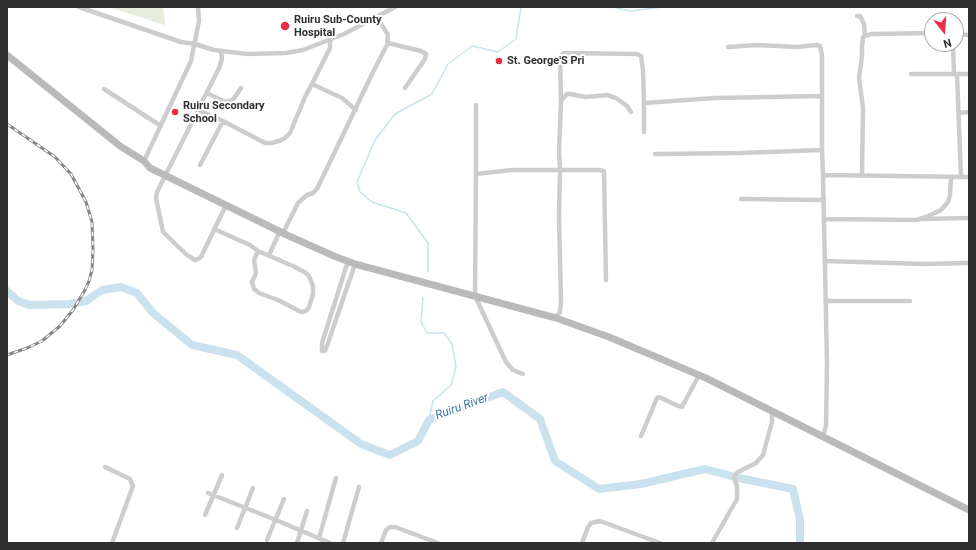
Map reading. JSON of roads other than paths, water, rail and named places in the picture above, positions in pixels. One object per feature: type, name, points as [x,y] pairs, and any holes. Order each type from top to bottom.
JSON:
[{"type":"main road","points":[[7,55],[120,146],[144,161],[150,168],[282,232],[351,263],[556,318],[609,337],[699,375],[969,510]]},
{"type":"street","points":[[79,7],[182,42],[221,51],[247,54],[286,53],[303,50],[330,40],[395,7]]},
{"type":"street","points":[[144,161],[189,66],[199,21],[198,7]]},
{"type":"street","points":[[857,16],[860,16],[864,24],[859,78],[863,108],[862,176]]},
{"type":"street","points":[[269,255],[298,203],[307,195],[318,189],[388,43],[388,35],[377,17]]},
{"type":"street","points":[[864,36],[871,34],[924,33]]},
{"type":"street","points":[[198,110],[265,143],[272,143],[285,138],[290,133],[305,97],[330,48],[330,40]]},
{"type":"street","points":[[388,43],[421,51],[426,54],[425,59],[404,88]]},
{"type":"street","points":[[728,47],[756,45],[797,47],[820,46],[822,55],[821,96],[826,301],[826,426],[823,437]]},
{"type":"street","points":[[221,51],[221,62],[157,192],[156,198],[163,232],[187,255],[195,260],[201,256],[226,205]]},
{"type":"street","points":[[954,52],[960,177]]},
{"type":"street","points":[[556,318],[560,312],[562,303],[559,215],[561,101],[560,56],[564,53],[637,54],[641,56],[644,132]]},
{"type":"street","points":[[911,74],[969,74]]},
{"type":"street","points":[[312,84],[342,98],[356,110]]},
{"type":"street","points":[[207,93],[225,102],[232,100],[241,88]]},
{"type":"street","points":[[104,89],[161,126]]},
{"type":"street","points":[[561,101],[567,94],[586,97],[607,95],[616,98],[627,106],[630,112]]},
{"type":"street","points":[[644,103],[715,98],[821,96]]},
{"type":"street","points":[[476,105],[475,296],[506,362],[513,370],[523,374]]},
{"type":"street","points":[[958,113],[969,112]]},
{"type":"street","points":[[200,165],[223,121]]},
{"type":"street","points":[[655,154],[822,150]]},
{"type":"street","points":[[476,174],[512,170],[604,171],[606,280]]},
{"type":"street","points":[[824,176],[969,177]]},
{"type":"street","points":[[917,220],[935,214],[945,206],[948,202],[950,194],[951,177]]},
{"type":"street","points":[[740,199],[824,200]]},
{"type":"street","points":[[824,220],[917,220],[969,218]]},
{"type":"street","points":[[214,229],[250,245],[258,251],[300,270],[309,276],[313,286],[313,294],[309,307],[304,312],[259,293],[254,289],[252,282],[256,273],[254,260],[258,251]]},
{"type":"street","points":[[825,261],[925,264],[969,263]]},
{"type":"street","points":[[351,263],[347,286],[324,352],[322,351],[322,343],[341,284],[351,263]]},
{"type":"street","points":[[341,284],[347,286]]},
{"type":"street","points":[[826,301],[910,302]]},
{"type":"street","points":[[641,436],[657,398],[659,397],[676,405],[682,406],[699,375]]},
{"type":"street","points":[[712,543],[737,499],[737,487],[734,477],[738,472],[756,462],[763,455],[772,422],[772,411]]},
{"type":"street","points":[[106,467],[130,479],[133,486],[112,543]]},
{"type":"street","points":[[205,515],[211,494],[222,475]]},
{"type":"street","points":[[319,538],[336,478]]},
{"type":"street","points":[[343,543],[359,487]]},
{"type":"street","points":[[237,528],[253,488]]},
{"type":"street","points":[[211,494],[330,543]]},
{"type":"street","points":[[267,540],[284,499]]},
{"type":"street","points":[[297,543],[307,512]]},
{"type":"street","points":[[582,543],[591,523],[600,521],[660,543]]},
{"type":"street","points":[[381,543],[386,530],[390,527],[395,527],[438,543]]},
{"type":"waterway","points":[[428,272],[428,243],[406,213],[372,202],[360,192],[357,182],[375,140],[395,114],[432,94],[448,64],[472,46],[498,52],[516,39],[521,7]]},
{"type":"waterway","points":[[612,7],[631,11],[662,7]]},
{"type":"waterway","name":"Ruiru River","points":[[7,291],[18,301],[30,305],[70,304],[86,301],[102,290],[121,287],[137,293],[153,313],[192,345],[237,355],[361,444],[390,455],[418,441],[429,420],[503,392],[540,419],[555,461],[599,489],[641,484],[705,469],[739,478],[793,489],[800,520],[800,543]]},
{"type":"waterway","points":[[423,298],[421,322],[427,333],[444,333],[452,344],[456,367],[451,385],[433,401],[429,420]]},
{"type":"railway","points":[[7,124],[55,157],[71,174],[86,202],[92,222],[93,250],[92,270],[89,281],[73,310],[60,326],[42,341],[7,355]]},
{"type":"place","name":"Ruiru Sub-County Hospital","points":[[285,26]]},
{"type":"place","name":"St. George'S Pri","points":[[499,61]]},
{"type":"place","name":"Ruiru Secondary School","points":[[175,112]]}]
